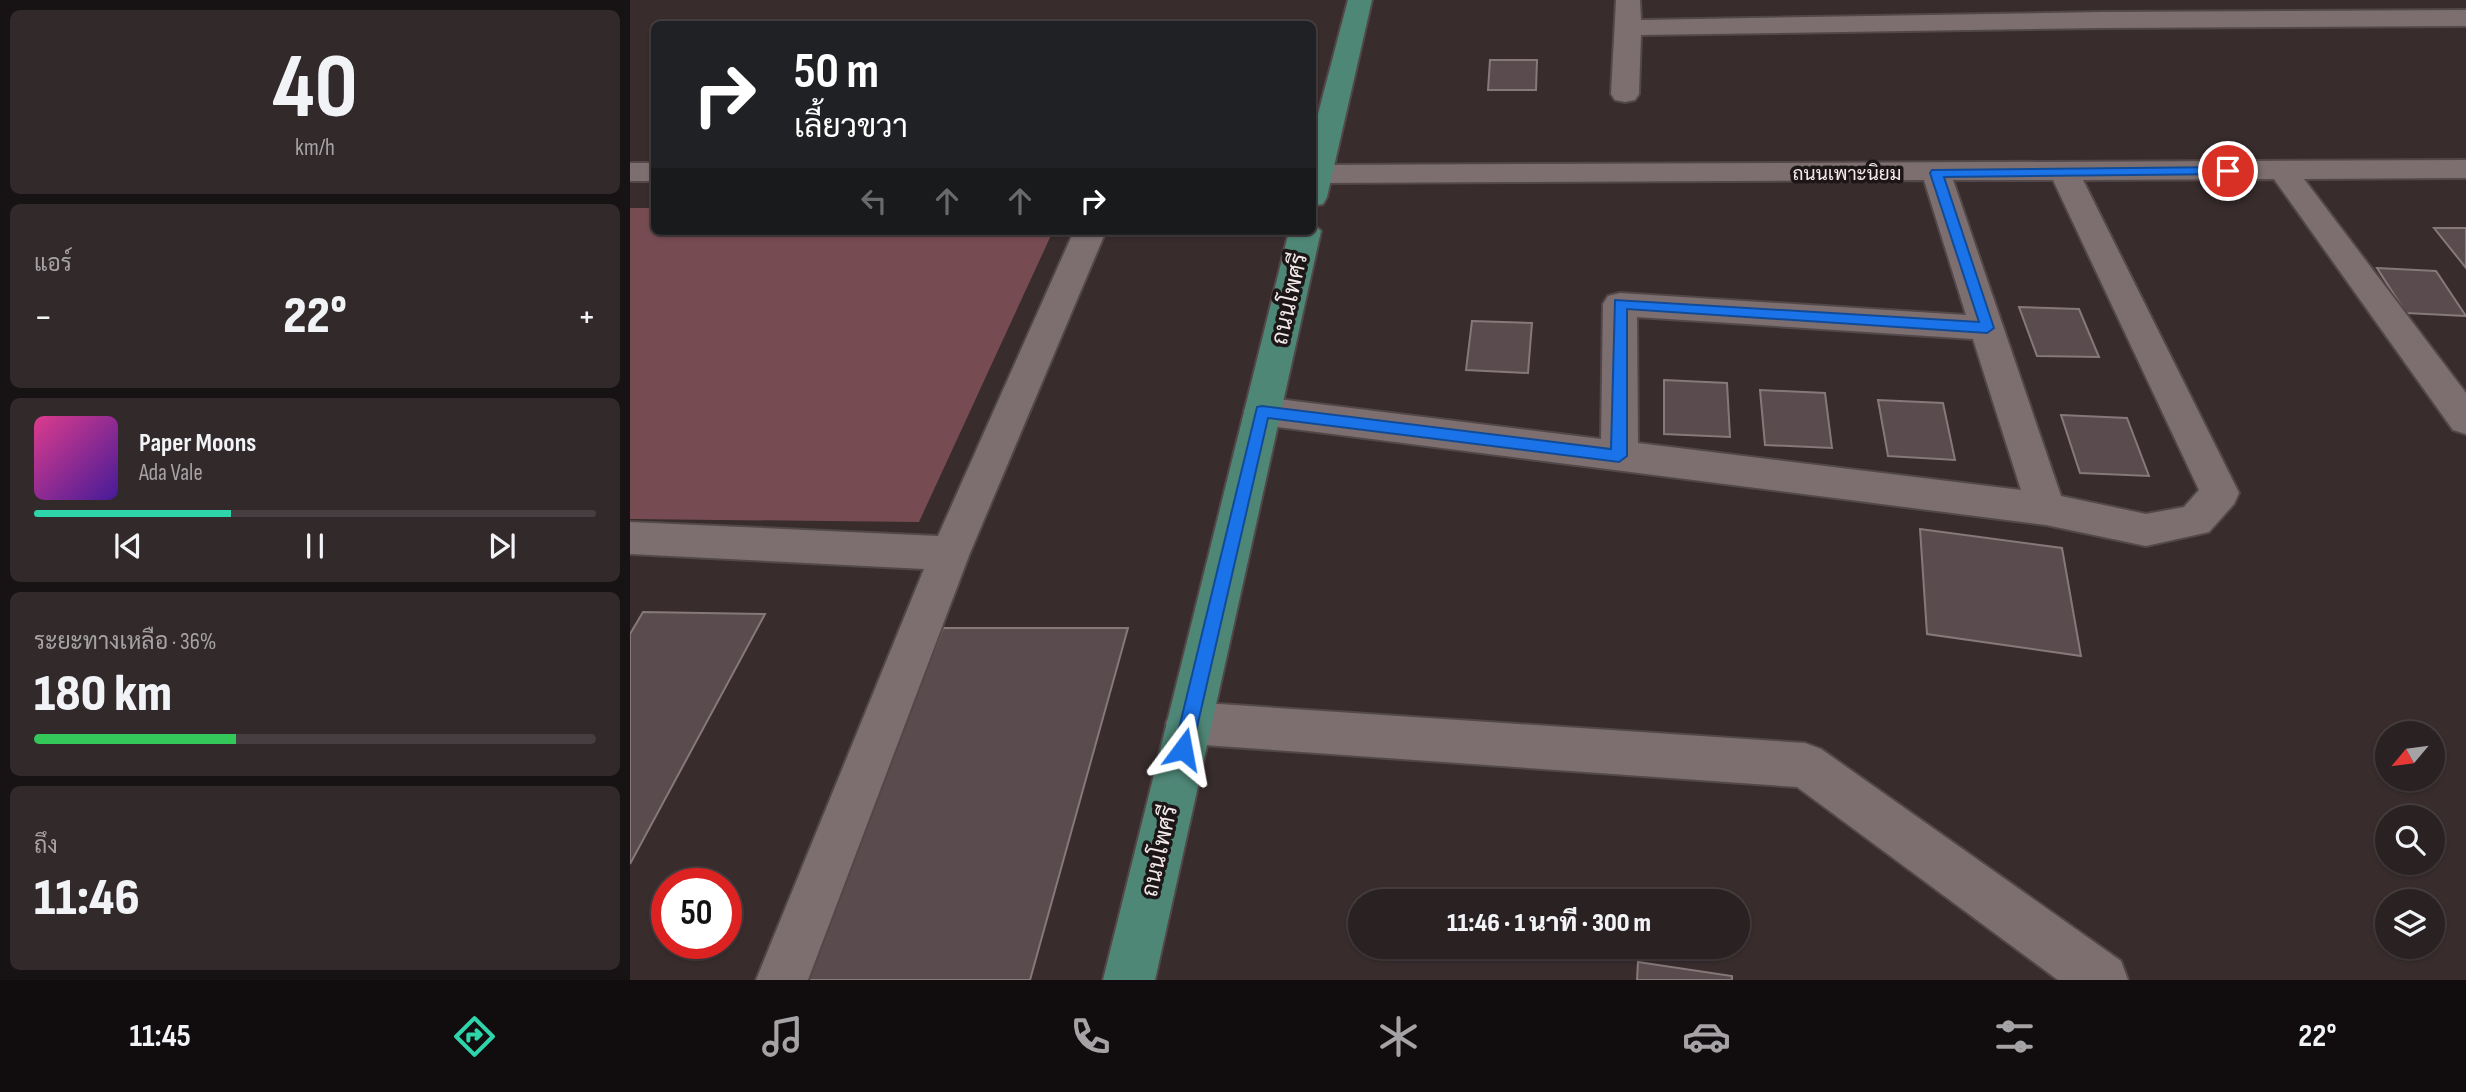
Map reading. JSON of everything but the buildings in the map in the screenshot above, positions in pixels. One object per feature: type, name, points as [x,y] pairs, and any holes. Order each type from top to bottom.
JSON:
[{"type":"main road","points":[[1316,174],[1360,0]]},
{"type":"main road","name":"ถนนโพศรี","points":[[1129,980],[1303,235]]},
{"type":"street","points":[[1625,94],[1628,0]]},
{"type":"street","points":[[2189,0],[2204,20]]},
{"type":"street","points":[[1629,28],[2096,10],[2204,20],[2466,18]]},
{"type":"street","name":"ถนนเพาะนิยม","points":[[1316,182],[2466,169]]},
{"type":"street","points":[[2283,171],[2466,420]]},
{"type":"street","points":[[630,172],[651,173]]},
{"type":"street","points":[[1262,411],[2046,509],[2146,530],[2195,521],[2220,493],[2064,172]]},
{"type":"street","points":[[1937,173],[2046,509]]},
{"type":"street","points":[[782,980],[950,553],[1088,235]]},
{"type":"street","points":[[1619,456],[1620,304],[1987,328]]},
{"type":"street","points":[[630,538],[950,553]]},
{"type":"street","points":[[1189,723],[1805,765],[2102,980]]},
{"type":"shaded area","points":[[630,208],[651,208],[651,235],[1051,235],[919,522],[630,519]]},
{"type":"route","points":[[1183,749],[1262,411],[1619,456],[1620,304],[1987,328],[1937,173],[2228,171]]}]
